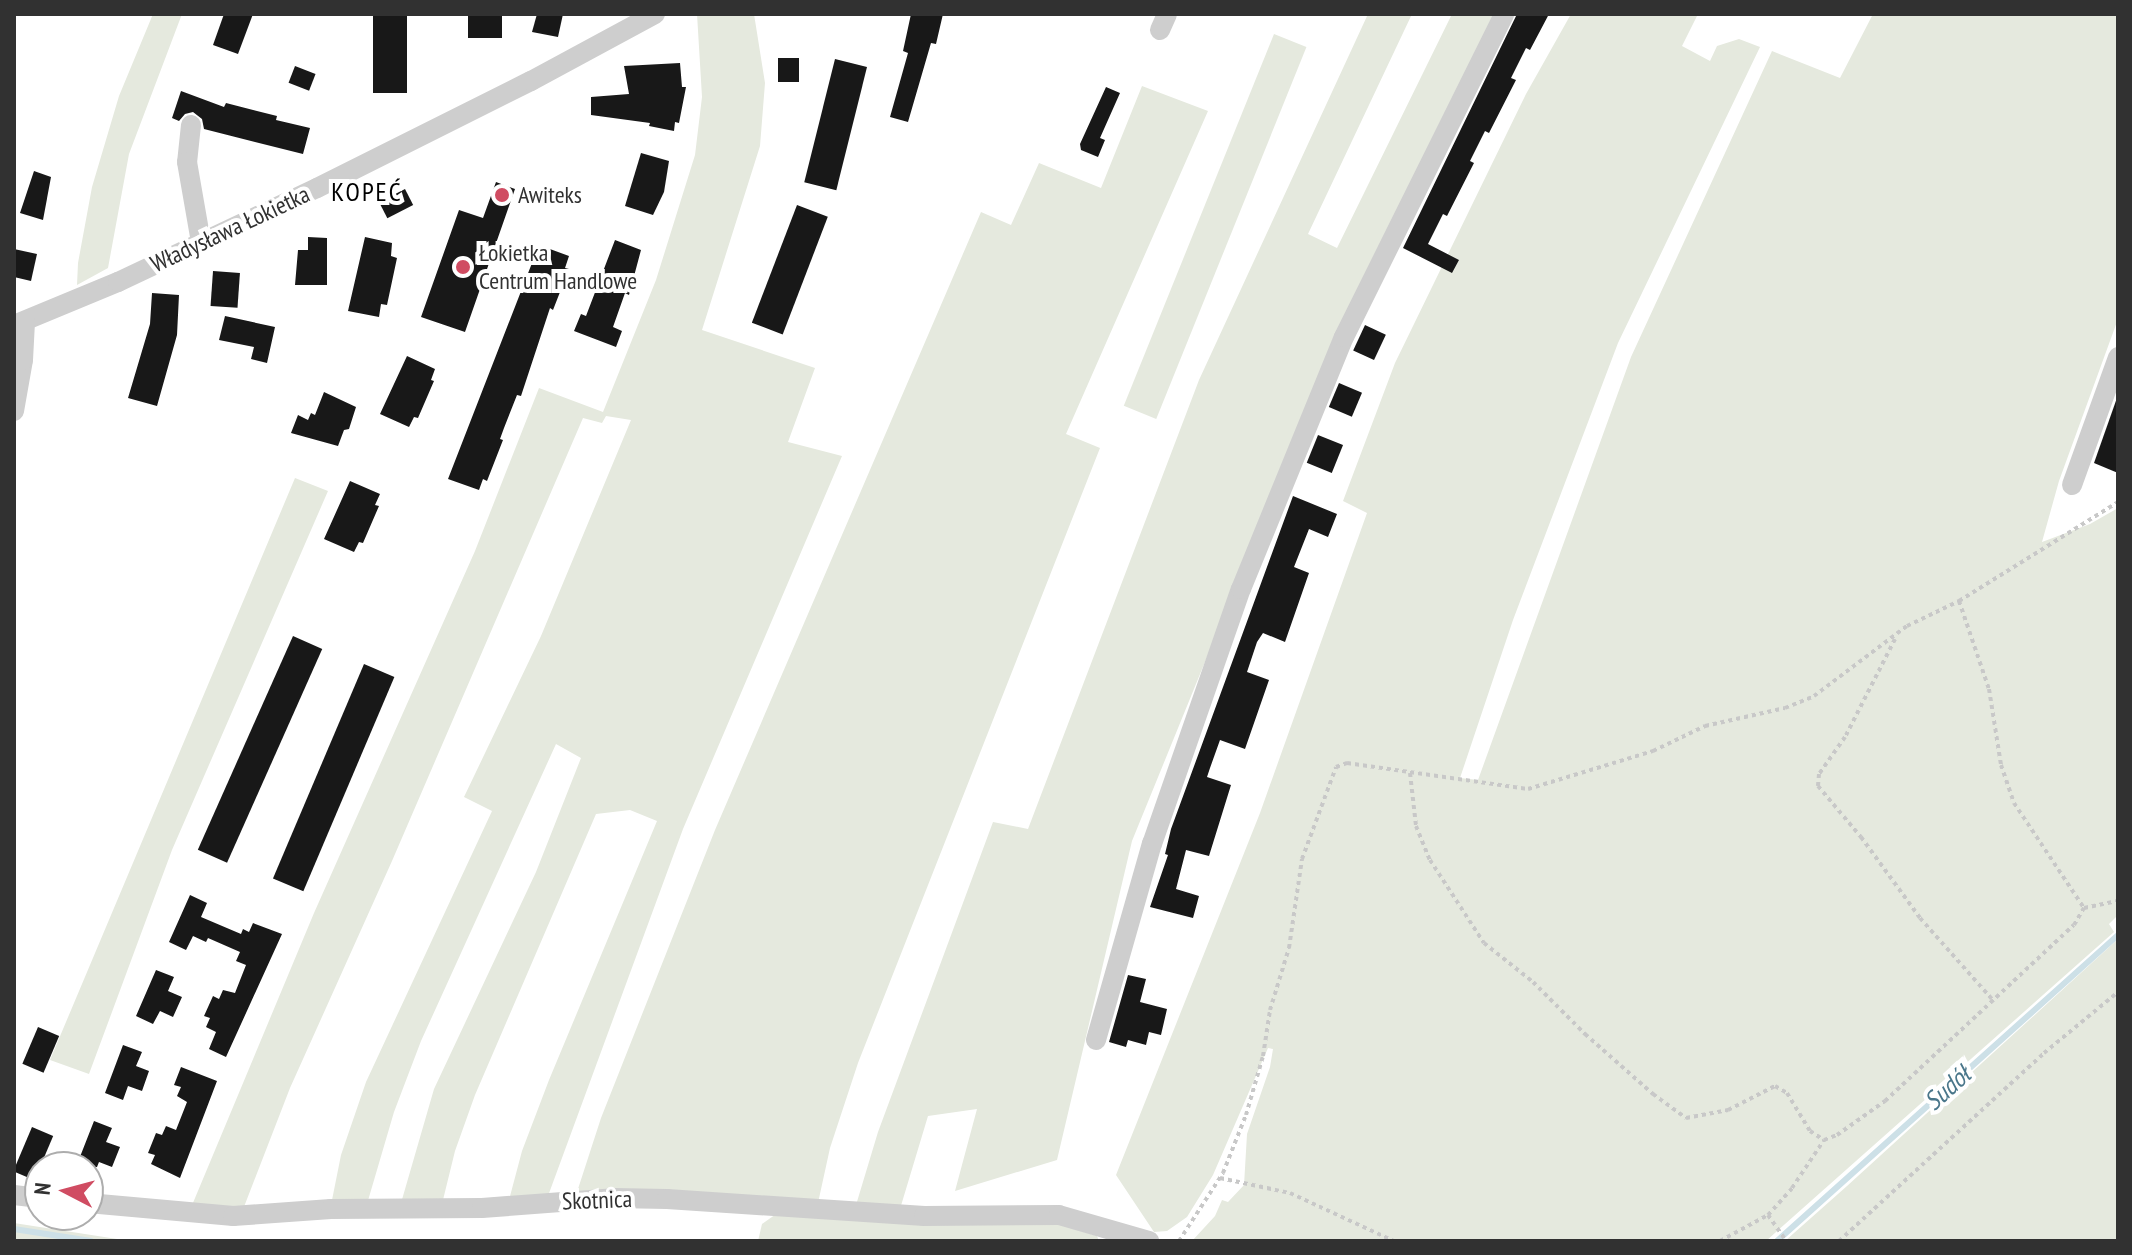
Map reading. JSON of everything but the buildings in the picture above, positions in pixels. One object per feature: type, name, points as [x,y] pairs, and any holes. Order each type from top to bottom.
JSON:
[{"type":"street","name":"Władysława Łokietka","points":[[19,323],[201,242],[531,81],[655,14]]},
{"type":"street","points":[[1096,1040],[1152,844],[1241,589],[1344,337],[1504,14]]},
{"type":"street","points":[[191,125],[187,162],[201,242]]},
{"type":"street","points":[[14,411],[23,360],[19,323]]},
{"type":"street","points":[[2072,485],[2118,357]]},
{"type":"street","name":"Skotnica","points":[[104,1204],[233,1216],[331,1209],[482,1208],[614,1198],[667,1199],[924,1216],[1037,1213],[1076,1219],[1149,1241]]},
{"type":"path","points":[[1179,1241],[1219,1178],[1246,1115],[1293,925],[1302,859],[1336,767],[1347,763],[1517,789],[1540,786],[1653,751],[1705,726],[1748,718],[1814,696],[1926,615],[1959,601],[2118,502]]},
{"type":"path","points":[[1959,601],[1989,689],[2001,765],[2014,803],[2084,908]]},
{"type":"path","points":[[1896,636],[1845,737],[1819,774],[1818,786],[1861,837],[1920,918],[1993,1000]]},
{"type":"path","points":[[1410,773],[1416,826],[1430,860],[1457,906],[1484,943],[1533,982],[1585,1034],[1673,1111],[1686,1118],[1728,1110],[1775,1086],[1787,1093],[1810,1131],[1824,1140]]},
{"type":"path","points":[[1720,1241],[1768,1215],[1792,1188],[1824,1140],[1837,1135],[1885,1101],[2074,925],[2084,908],[2118,901]]},
{"type":"path","points":[[1839,1241],[2044,1053],[2118,992]]},
{"type":"path","points":[[1219,1178],[1290,1193],[1394,1241]]},
{"type":"path","points":[[1768,1215],[1785,1240]]},
{"type":"shaded area","points":[[153,14],[182,14],[129,154],[108,268],[77,285],[92,187],[119,96]]},
{"type":"shaded area","points":[[697,14],[754,14],[765,83],[760,146],[702,330],[815,368],[788,442],[842,456],[683,829],[548,1196],[509,1200],[522,1151],[549,1080],[657,821],[630,810],[596,814],[475,1095],[455,1151],[442,1204],[401,1203],[434,1089],[536,872],[581,758],[556,744],[421,1041],[394,1112],[367,1204],[331,1205],[341,1155],[366,1082],[492,811],[464,797],[541,636],[631,420],[606,416],[602,423],[583,418],[392,861],[290,1088],[242,1212],[190,1210],[314,913],[475,551],[539,388],[603,412],[656,280],[695,155],[702,97]]},
{"type":"shaded area","points":[[1368,14],[1412,14],[1308,234],[1337,248],[1452,14],[1495,14],[1337,338],[1132,841],[1057,1160],[955,1191],[977,1109],[928,1116],[900,1209],[856,1205],[878,1132],[993,822],[1028,829],[1199,380]]},
{"type":"shaded area","points":[[1571,14],[1698,14],[1682,46],[1710,61],[1717,46],[1739,39],[1760,47],[1618,343],[1513,620],[1460,778],[1478,780],[1631,357],[1772,51],[1840,78],[1873,14],[2118,14],[2118,319],[2059,481],[2042,542],[2090,524],[2118,508],[2118,915],[2109,924],[2114,932],[1766,1241],[1192,1241],[1215,1216],[1222,1200],[1228,1202],[1244,1185],[1247,1134],[1270,1067],[1273,1049],[1268,1048],[1213,1175],[1187,1217],[1167,1231],[1154,1232],[1116,1175],[1260,813],[1367,513],[1343,501],[1395,363],[1526,94]]},
{"type":"shaded area","points":[[1274,34],[1306,47],[1156,419],[1124,406]]},
{"type":"shaded area","points":[[1142,86],[1208,111],[1066,434],[1100,448],[858,1063],[830,1148],[818,1203],[577,1192],[601,1118],[715,830],[981,212],[1011,225],[1039,163],[1101,188]]},
{"type":"shaded area","points":[[295,478],[328,491],[172,850],[89,1074],[50,1060]]},
{"type":"shaded area","points":[[2118,939],[2118,1241],[1785,1241],[1847,1186]]},
{"type":"shaded area","points":[[779,1212],[1048,1221],[1097,1236],[1099,1241],[758,1241],[762,1224]]},
{"type":"shaded area","points":[[14,1223],[24,1225],[24,1231],[66,1231],[130,1241],[14,1241]]},
{"type":"waterway","name":"Sudół","points":[[1777,1241],[2118,935]]},
{"type":"waterway","points":[[14,1229],[91,1241]]},
{"type":"place","name":"Awiteks","points":[[502,195]]},
{"type":"place","name":"Łokietka Centrum Handlowe","points":[[463,267]]},
{"type":"district","name":"KOPEĆ","points":[[367,192]]}]
